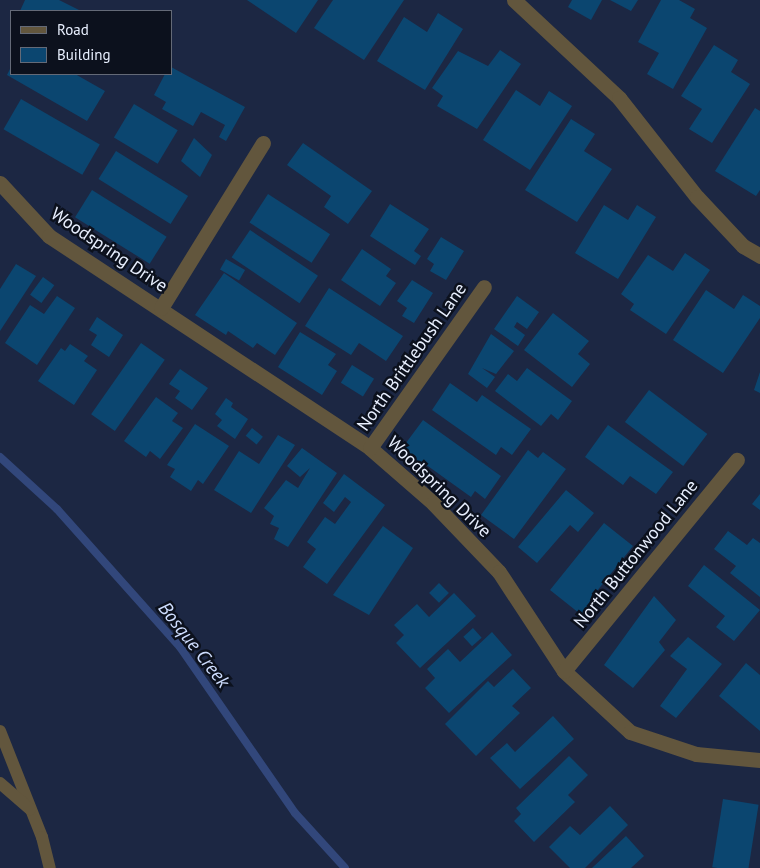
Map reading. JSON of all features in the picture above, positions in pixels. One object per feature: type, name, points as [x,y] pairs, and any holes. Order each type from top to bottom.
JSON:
[{"type":"street","points":[[514,0],[620,98],[698,197],[743,246],[760,256]]},
{"type":"street","points":[[161,308],[263,143]]},
{"type":"street","name":"Woodspring Drive","points":[[0,183],[49,236],[161,308],[370,448],[434,503],[499,572],[564,671],[630,732],[696,754],[760,760]]},
{"type":"street","name":"North Brittlebush Lane","points":[[370,448],[484,287]]},
{"type":"street","name":"North Buttonwood Lane","points":[[564,671],[737,460]]},
{"type":"lane","points":[[0,731],[32,810],[50,868]]},
{"type":"lane","points":[[0,783],[32,810]]},
{"type":"building","points":[[25,0],[59,0],[79,10],[20,10]]},
{"type":"building","points":[[247,0],[318,0],[296,33]]},
{"type":"building","points":[[333,0],[404,0],[364,60],[314,28]]},
{"type":"building","points":[[572,0],[602,0],[591,20],[568,7]]},
{"type":"building","points":[[610,0],[638,0],[631,11]]},
{"type":"building","points":[[661,0],[679,0],[695,9],[690,18],[707,28],[673,89],[647,74],[659,53],[638,42]]},
{"type":"building","points":[[438,13],[463,29],[425,90],[377,61],[404,17],[427,32]]},
{"type":"building","points":[[714,45],[738,60],[731,72],[750,84],[712,143],[689,129],[702,109],[681,96]]},
{"type":"building","points":[[500,50],[521,64],[477,129],[437,106],[443,96],[432,88],[458,51],[488,66]]},
{"type":"building","points":[[172,68],[245,107],[226,141],[219,137],[225,125],[201,112],[193,126],[162,109],[166,102],[154,95],[164,75],[172,75]]},
{"type":"building","points":[[10,69],[10,75],[77,75],[105,91],[87,121],[7,75]]},
{"type":"building","points":[[516,90],[540,106],[549,91],[572,106],[530,170],[483,140]]},
{"type":"building","points":[[21,99],[100,144],[82,175],[4,129]]},
{"type":"building","points":[[134,104],[178,130],[158,164],[114,137]]},
{"type":"building","points":[[755,108],[760,111],[760,190],[756,196],[715,171]]},
{"type":"building","points":[[571,119],[595,134],[584,151],[612,169],[577,222],[525,190]]},
{"type":"building","points":[[194,138],[212,155],[200,177],[181,161]]},
{"type":"building","points":[[303,143],[372,191],[348,224],[324,207],[331,196],[287,165]]},
{"type":"building","points":[[116,151],[188,196],[171,224],[99,179]]},
{"type":"building","points":[[92,190],[167,237],[150,264],[75,217]]},
{"type":"building","points":[[268,194],[330,234],[312,263],[249,223]]},
{"type":"building","points":[[390,204],[429,229],[414,251],[421,256],[415,265],[370,236]]},
{"type":"building","points":[[604,205],[628,220],[637,205],[656,217],[618,279],[575,253]]},
{"type":"building","points":[[250,230],[318,276],[300,303],[232,257]]},
{"type":"building","points":[[441,237],[464,251],[446,280],[430,271],[434,264],[427,259]]},
{"type":"building","points":[[362,249],[391,269],[386,276],[396,283],[380,306],[341,280]]},
{"type":"building","points":[[685,253],[710,270],[666,334],[630,310],[634,304],[621,294],[648,255],[673,271]]},
{"type":"building","points":[[226,259],[245,270],[239,280],[220,269]]},
{"type":"building","points":[[16,264],[36,276],[0,331],[0,289]]},
{"type":"building","points":[[224,273],[297,323],[275,355],[257,343],[253,348],[228,331],[226,335],[195,315]]},
{"type":"building","points":[[43,277],[54,285],[41,303],[30,295]]},
{"type":"building","points":[[412,280],[433,293],[414,323],[402,316],[407,308],[397,301]]},
{"type":"building","points":[[329,288],[403,336],[386,361],[359,343],[351,355],[305,326]]},
{"type":"building","points":[[706,290],[734,309],[743,295],[760,306],[760,318],[723,373],[673,340]]},
{"type":"building","points":[[57,296],[75,308],[37,365],[5,343],[30,305],[44,314]]},
{"type":"building","points":[[517,296],[539,312],[527,329],[517,322],[514,327],[525,335],[518,346],[494,329]]},
{"type":"building","points":[[553,313],[589,341],[578,354],[590,364],[572,387],[524,350]]},
{"type":"building","points":[[97,317],[123,335],[109,357],[91,345],[97,335],[89,330]]},
{"type":"building","points":[[300,332],[336,354],[328,365],[337,371],[322,395],[278,367]]},
{"type":"building","points":[[491,334],[514,351],[496,374],[482,368],[495,377],[487,388],[468,374]]},
{"type":"building","points":[[141,343],[165,360],[115,431],[91,414]]},
{"type":"building","points":[[70,344],[88,356],[84,361],[97,370],[74,405],[38,381],[61,348],[65,351]]},
{"type":"building","points":[[352,365],[374,379],[363,397],[341,383]]},
{"type":"building","points":[[527,368],[572,401],[558,420],[551,414],[541,426],[495,391],[508,374],[517,381]]},
{"type":"building","points":[[180,369],[208,388],[192,410],[175,398],[180,391],[169,384]]},
{"type":"building","points":[[760,372],[760,393],[754,390]]},
{"type":"building","points":[[450,383],[477,402],[482,395],[531,429],[512,455],[501,447],[496,455],[432,410]]},
{"type":"building","points":[[649,390],[707,434],[683,466],[625,422]]},
{"type":"building","points":[[156,397],[178,413],[172,421],[183,428],[160,459],[150,451],[146,457],[124,441]]},
{"type":"building","points":[[226,398],[233,403],[231,407],[248,419],[235,439],[217,426],[222,420],[215,414]]},
{"type":"building","points":[[423,420],[501,476],[485,499],[475,491],[471,497],[425,464],[420,472],[397,455]]},
{"type":"building","points":[[195,424],[229,446],[203,484],[198,480],[191,491],[170,477],[175,469],[167,465]]},
{"type":"building","points":[[608,425],[673,472],[656,494],[630,476],[623,485],[585,457]]},
{"type":"building","points":[[252,428],[263,437],[257,445],[246,436]]},
{"type":"building","points":[[278,435],[295,445],[251,513],[214,490],[239,451],[259,464]]},
{"type":"building","points":[[302,448],[337,473],[288,547],[274,539],[279,528],[270,524],[274,516],[264,508],[286,480],[298,488],[310,468],[300,477],[287,466]]},
{"type":"building","points":[[528,450],[538,458],[543,452],[566,469],[514,539],[481,515]]},
{"type":"building","points":[[344,474],[385,505],[327,584],[303,567],[316,549],[307,542],[325,517],[335,524],[351,502],[345,497],[334,512],[323,503]]},
{"type":"building","points":[[566,490],[594,513],[578,532],[570,525],[537,563],[518,547]]},
{"type":"building","points":[[760,494],[760,510],[752,504]]},
{"type":"building","points":[[604,523],[633,546],[593,596],[598,599],[584,617],[550,590]]},
{"type":"building","points":[[383,526],[413,548],[369,615],[333,595]]},
{"type":"building","points":[[728,531],[747,545],[753,538],[760,543],[760,597],[730,573],[736,566],[714,549]]},
{"type":"building","points":[[704,565],[760,610],[734,641],[716,627],[725,616],[688,586]]},
{"type":"building","points":[[439,583],[449,593],[439,603],[429,593]]},
{"type":"building","points":[[454,593],[476,616],[420,668],[396,643],[404,635],[394,625],[417,604],[429,617]]},
{"type":"building","points":[[654,596],[676,620],[659,642],[665,650],[633,688],[604,665]]},
{"type":"building","points":[[473,628],[482,638],[472,646],[463,637]]},
{"type":"building","points":[[492,632],[512,655],[449,713],[425,688],[435,678],[427,669],[448,649],[460,662]]},
{"type":"building","points":[[688,637],[722,664],[676,718],[660,706],[687,669],[670,656]]},
{"type":"building","points":[[746,663],[760,675],[760,731],[719,696]]},
{"type":"building","points":[[513,669],[531,688],[512,706],[520,713],[476,756],[445,724],[488,681],[494,687]]},
{"type":"building","points":[[553,716],[574,739],[520,789],[490,758],[507,743],[515,752]]},
{"type":"building","points":[[569,756],[588,775],[568,795],[575,802],[534,842],[514,821],[521,814],[516,808]]},
{"type":"building","points":[[723,799],[759,805],[749,868],[712,867]]},
{"type":"building","points":[[610,806],[628,825],[585,868],[570,868],[549,847],[570,826],[580,835]]},
{"type":"building","points":[[626,836],[644,856],[631,868],[592,868]]},
{"type":"waterway","name":"Bosque Creek","points":[[0,457],[57,509],[180,647],[295,813],[345,868]]}]
